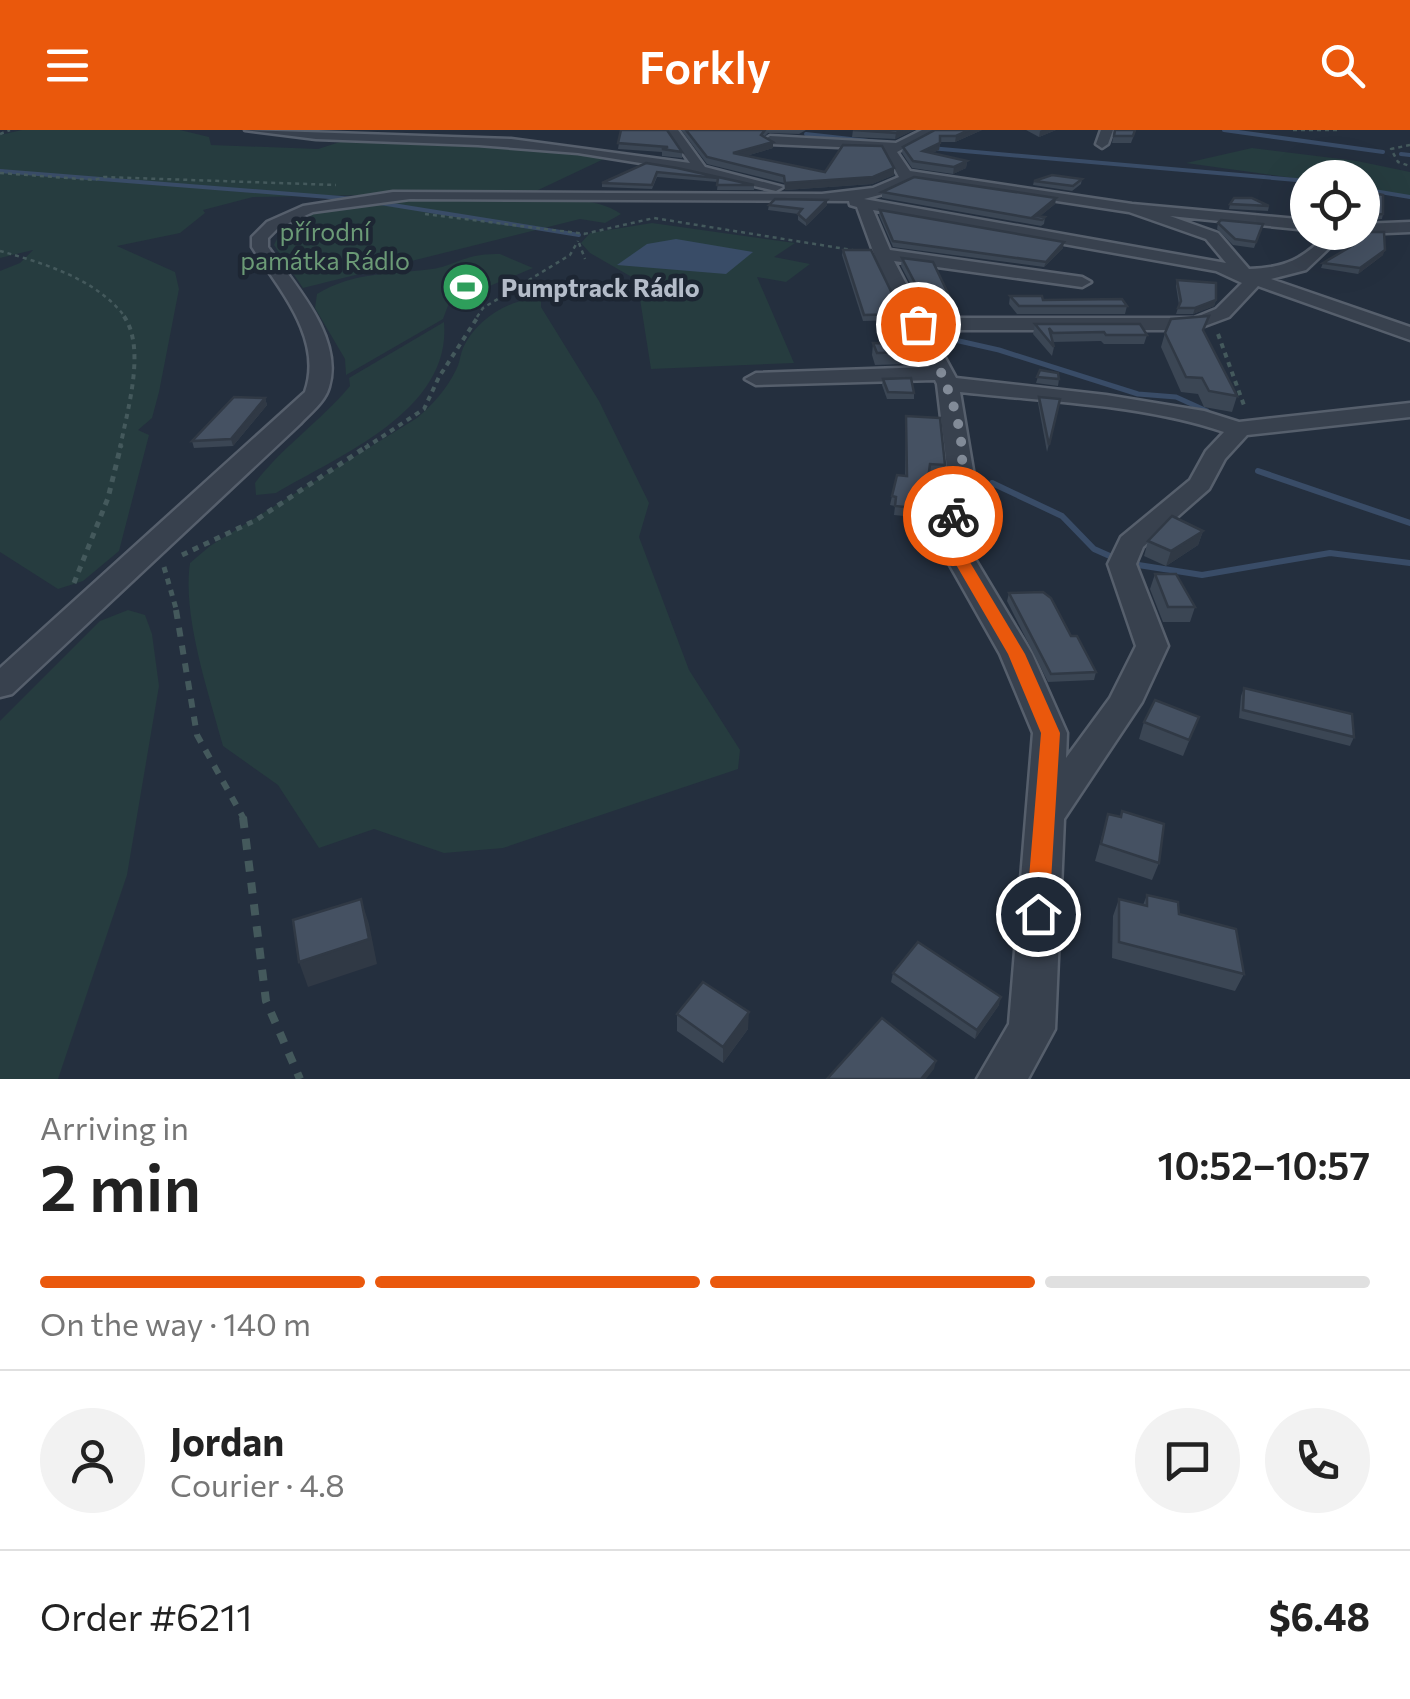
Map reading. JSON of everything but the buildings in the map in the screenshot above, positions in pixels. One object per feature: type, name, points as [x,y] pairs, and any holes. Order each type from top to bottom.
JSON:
[{"type":"street","points":[[251,130],[314,137],[546,146],[699,167],[822,198],[1104,245],[1242,274],[1410,334]]},
{"type":"street","points":[[456,141],[471,130]]},
{"type":"street","points":[[672,130],[699,167]]},
{"type":"street","points":[[770,140],[894,146],[932,130]]},
{"type":"street","points":[[1102,144],[1107,130]]},
{"type":"street","points":[[894,146],[889,156],[906,174],[1132,208],[1290,223]]},
{"type":"street","points":[[0,686],[292,418],[318,389],[320,354],[304,311],[260,247],[260,237],[273,225],[332,204],[410,195],[822,198],[870,195],[894,187],[906,179],[906,174]]},
{"type":"street","points":[[864,203],[883,254],[945,378],[961,476],[953,503],[952,544],[1016,654],[1050,733],[1032,1029],[1000,1079]]},
{"type":"street","points":[[883,254],[1164,326],[1216,321],[1226,314],[1250,283],[1212,236],[1132,208]]},
{"type":"street","points":[[1380,228],[1410,227]]},
{"type":"street","points":[[1070,303],[1104,245]]},
{"type":"street","points":[[1242,274],[1278,274],[1306,266],[1321,250]]},
{"type":"street","points":[[918,324],[1070,303]]},
{"type":"street","points":[[756,379],[945,378],[1106,402],[1235,427],[1410,410]]},
{"type":"street","points":[[1042,820],[1125,702],[1152,646],[1122,564],[1130,543],[1200,484],[1215,456],[1234,438],[1235,427]]},
{"type":"path","points":[[0,134],[10,130]]},
{"type":"path","points":[[1293,130],[1338,130]]},
{"type":"path","points":[[1410,144],[1391,149],[1398,162],[1410,166]]},
{"type":"path","points":[[179,557],[256,520],[424,409],[438,377],[483,308],[570,254],[578,240],[592,230],[654,218],[883,254]]},
{"type":"path","points":[[578,240],[586,258]]},
{"type":"path","points":[[0,251],[34,260],[80,282],[117,307],[134,328],[122,443],[108,498],[85,544],[74,582],[74,619]]},
{"type":"path","points":[[1216,321],[1246,411],[1235,427]]},
{"type":"path","points":[[149,570],[163,564],[177,612],[197,736],[242,814],[266,1001],[300,1079]]},
{"type":"green space","points":[[22,130],[180,130],[209,137],[211,145],[318,149],[340,142],[370,141],[506,147],[608,157],[534,192],[253,197],[203,210],[205,213],[180,233],[117,246],[175,272],[179,289],[152,418],[138,430],[149,435],[119,551],[83,581],[58,589],[0,552],[0,271],[20,263],[33,250],[0,258],[0,135]]},
{"type":"green space","points":[[1252,148],[1349,160],[1290,160],[1290,178],[1186,163]]},
{"type":"green space","points":[[1380,166],[1410,172],[1410,198],[1380,192]]},
{"type":"green space","name":"přírodní památka Rádlo","points":[[554,199],[597,203],[621,214],[605,223],[580,219],[303,288],[274,245],[286,225],[332,207],[395,200]]},
{"type":"green space","points":[[652,223],[795,243],[774,257],[810,264],[786,282],[757,277],[794,363],[651,369],[637,280],[590,253],[581,243],[590,233]]},
{"type":"green space","points":[[500,254],[533,268],[449,303],[443,319],[346,375],[345,359],[315,308],[317,294],[345,281],[432,269]]},
{"type":"green space","points":[[530,299],[541,300],[541,307],[599,401],[649,503],[639,537],[689,670],[740,750],[738,769],[503,848],[444,853],[374,829],[319,848],[278,785],[223,746],[193,630],[190,563],[210,546],[417,418],[448,384],[463,348],[482,322],[500,309]]},
{"type":"green space","points":[[444,322],[442,353],[430,381],[411,405],[386,427],[330,463],[276,493],[256,495],[255,483],[339,399],[350,386],[349,378]]},
{"type":"green space","points":[[128,610],[145,615],[152,634],[159,686],[127,875],[58,1079],[0,1079],[0,721],[100,621]]},
{"type":"water","points":[[676,239],[753,252],[726,274],[617,265],[647,244]]},
{"type":"waterway","points":[[1224,130],[1383,152]]},
{"type":"waterway","points":[[806,134],[886,143]]},
{"type":"waterway","points":[[930,148],[1290,179]]},
{"type":"waterway","points":[[1401,154],[1410,155]]},
{"type":"waterway","points":[[0,171],[354,199]]},
{"type":"waterway","points":[[1380,192],[1410,197]]},
{"type":"waterway","points":[[368,201],[579,235]]},
{"type":"waterway","points":[[937,336],[999,350],[1138,394],[1176,397],[1207,411]]},
{"type":"waterway","points":[[1258,471],[1410,523]]},
{"type":"waterway","points":[[992,483],[1062,516],[1094,549],[1112,557]]},
{"type":"waterway","points":[[1132,564],[1202,575],[1330,553],[1410,563]]},
{"type":"way so far","points":[[918,324],[948,384],[957,428],[961,476],[953,516]]},
{"type":"place","name":"Pumptrack Rádlo","points":[[466,287]]},
{"type":"route","points":[[953,516],[952,544],[1016,654],[1050,733],[1038,914]]}]
